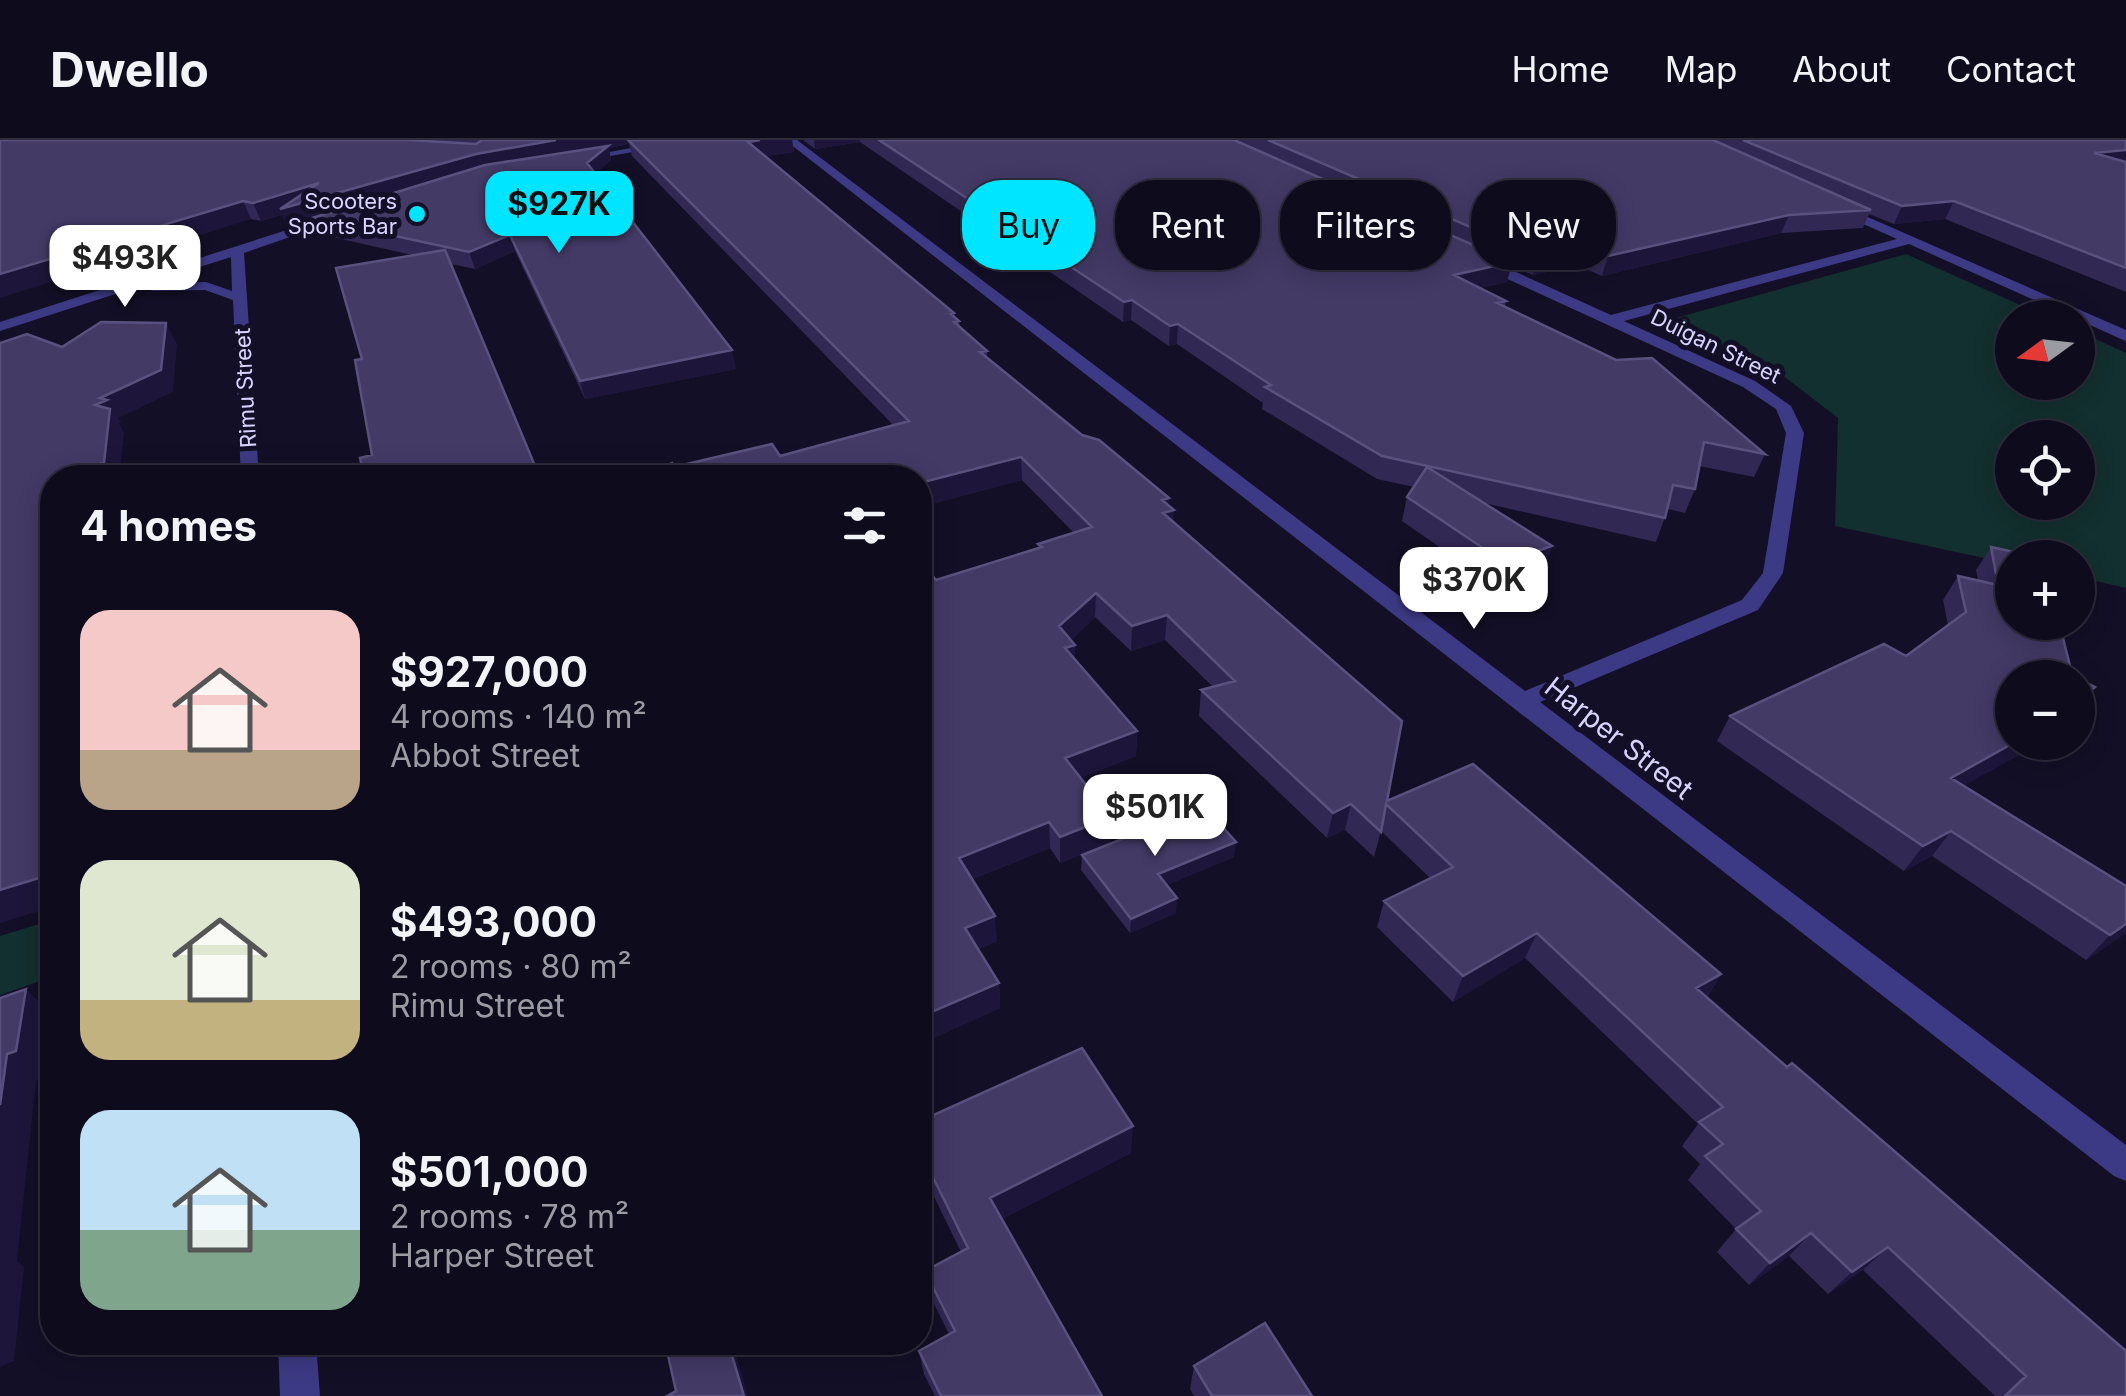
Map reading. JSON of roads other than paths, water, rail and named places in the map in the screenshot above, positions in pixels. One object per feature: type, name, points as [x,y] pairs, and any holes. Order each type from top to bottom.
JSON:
[{"type":"street","points":[[564,158],[694,140]]},
{"type":"street","name":"Harper Street","points":[[790,140],[2126,1165]]},
{"type":"street","points":[[1820,200],[2126,336]]},
{"type":"street","points":[[0,327],[360,212]]},
{"type":"street","points":[[1611,320],[1909,240]]},
{"type":"street","name":"Rimu Street","points":[[237,251],[249,465]]},
{"type":"street","name":"Duigan Street","points":[[1465,255],[1749,384],[1783,406],[1795,433],[1772,573],[1750,605],[1522,701]]},
{"type":"street","name":"Rimu Street","points":[[113,291],[206,286],[240,298]]},
{"type":"street","points":[[298,1355],[300,1396]]},
{"type":"place","name":"Scooters Sports Bar","points":[[417,214]]}]
